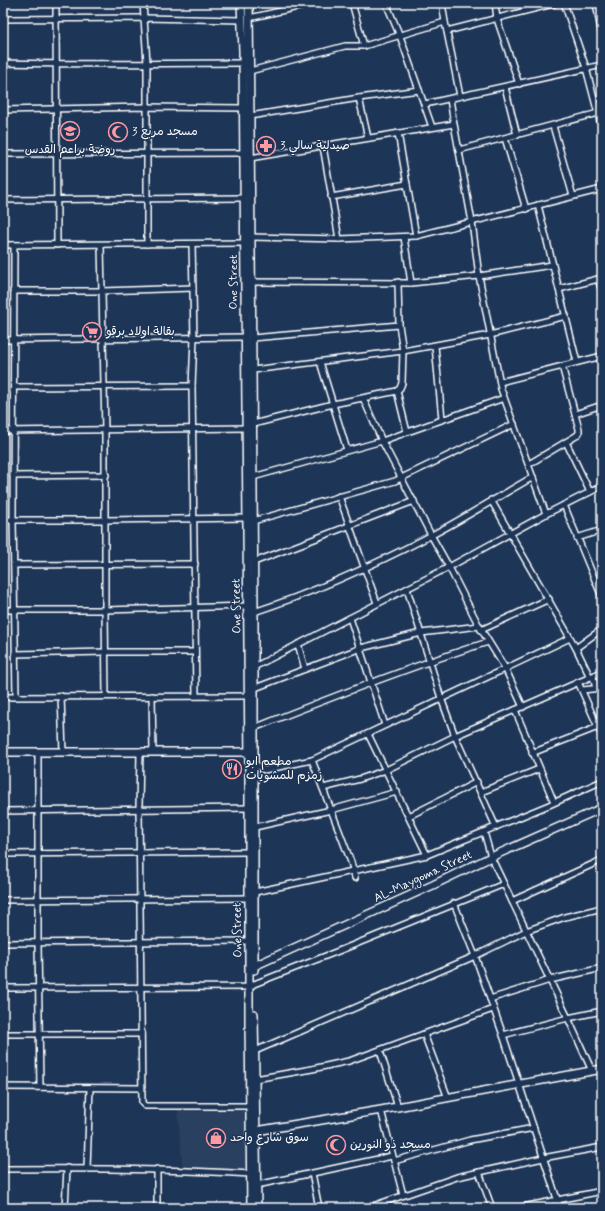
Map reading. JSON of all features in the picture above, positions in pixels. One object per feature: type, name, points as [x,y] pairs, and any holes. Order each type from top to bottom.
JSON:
[{"type":"street","points":[[56,3],[58,154],[57,245]]},
{"type":"street","points":[[143,3],[147,62],[147,244]]},
{"type":"street","name":"One Street","points":[[241,3],[243,108],[247,156],[245,243],[248,338],[253,370],[253,424],[250,438],[248,606],[251,668],[255,688],[252,752]]},
{"type":"street","name":"One Street","points":[[249,3],[250,116],[244,198],[251,237],[252,282],[248,338],[246,428],[250,438],[253,477],[250,520],[254,562],[254,612],[248,696],[255,828],[250,1106],[257,1185],[257,1208]]},
{"type":"street","points":[[249,18],[316,3]]},
{"type":"street","points":[[352,3],[364,46]]},
{"type":"street","points":[[386,3],[400,36],[432,127]]},
{"type":"street","points":[[442,3],[460,96]]},
{"type":"street","points":[[495,3],[497,19],[519,84]]},
{"type":"street","points":[[447,31],[557,3]]},
{"type":"street","points":[[564,3],[600,113],[602,129]]},
{"type":"street","points":[[596,3],[602,36]]},
{"type":"street","points":[[3,19],[144,18],[241,20]]},
{"type":"street","points":[[250,71],[345,46],[364,46],[445,22]]},
{"type":"street","points":[[3,63],[243,63]]},
{"type":"street","points":[[425,104],[602,65]]},
{"type":"street","points":[[505,86],[517,135]]},
{"type":"street","points":[[250,116],[359,98],[419,90]]},
{"type":"street","points":[[359,98],[368,138]]},
{"type":"street","points":[[450,98],[472,222],[479,276],[500,382],[504,398],[546,514]]},
{"type":"street","points":[[3,110],[146,107],[243,108]]},
{"type":"street","points":[[459,150],[600,113]]},
{"type":"street","points":[[3,154],[247,156],[322,146],[454,124]]},
{"type":"street","points":[[553,126],[573,196]]},
{"type":"street","points":[[398,133],[416,236]]},
{"type":"street","points":[[505,138],[526,209]]},
{"type":"street","points":[[322,146],[339,239]]},
{"type":"street","points":[[331,197],[408,184]]},
{"type":"street","points":[[251,237],[339,239],[416,236],[602,189]]},
{"type":"street","points":[[3,200],[244,198]]},
{"type":"street","points":[[538,205],[577,362]]},
{"type":"street","points":[[404,237],[411,283]]},
{"type":"street","points":[[3,245],[245,243]]},
{"type":"street","points":[[101,244],[106,475],[106,696]]},
{"type":"street","points":[[192,244],[194,338],[192,386],[196,696]]},
{"type":"street","points":[[14,245],[13,520],[16,696]]},
{"type":"street","points":[[252,282],[411,283],[479,276],[552,265]]},
{"type":"street","points":[[559,289],[600,278],[602,291]]},
{"type":"street","points":[[253,424],[333,404],[397,391],[402,383],[402,351],[399,326],[398,282]]},
{"type":"street","points":[[13,291],[102,291],[193,288]]},
{"type":"street","points":[[253,370],[435,346],[490,335],[566,316]]},
{"type":"street","points":[[3,340],[248,338],[399,326]]},
{"type":"street","points":[[435,346],[442,419]]},
{"type":"street","points":[[500,382],[602,356]]},
{"type":"street","points":[[320,362],[347,450]]},
{"type":"street","points":[[529,464],[579,433],[562,366]]},
{"type":"street","points":[[14,387],[192,386]]},
{"type":"street","points":[[397,391],[406,432]]},
{"type":"street","points":[[363,398],[382,441],[480,628],[505,668],[523,707]]},
{"type":"street","points":[[253,477],[382,441],[504,398]]},
{"type":"street","points":[[575,414],[602,405]]},
{"type":"street","points":[[3,520],[250,520],[402,478],[514,424]]},
{"type":"street","points":[[3,431],[193,430],[246,428]]},
{"type":"street","points":[[566,442],[590,492]]},
{"type":"street","points":[[13,476],[106,475]]},
{"type":"street","points":[[254,612],[279,604],[365,567],[431,535],[533,477]]},
{"type":"street","points":[[251,668],[407,589],[510,533],[602,486]]},
{"type":"street","points":[[339,496],[377,603]]},
{"type":"street","points":[[491,500],[549,598],[591,677],[599,688],[582,690]]},
{"type":"street","points":[[254,562],[414,501]]},
{"type":"street","points":[[564,505],[602,597]]},
{"type":"street","points":[[577,538],[602,530]]},
{"type":"street","points":[[14,565],[195,564]]},
{"type":"street","points":[[407,589],[441,698],[455,736],[496,827]]},
{"type":"street","points":[[255,688],[361,648],[421,633],[480,628],[549,598]]},
{"type":"street","points":[[3,610],[105,610],[248,606]]},
{"type":"street","points":[[350,618],[385,725]]},
{"type":"street","points":[[576,648],[602,629]]},
{"type":"street","points":[[252,764],[264,770],[312,760],[570,638]]},
{"type":"street","points":[[254,728],[372,682],[488,642]]},
{"type":"street","points":[[298,644],[305,669]]},
{"type":"street","points":[[15,654],[195,652]]},
{"type":"street","points":[[323,788],[360,779],[386,770],[455,736],[602,672]]},
{"type":"street","points":[[578,682],[602,736]]},
{"type":"street","points":[[61,696],[63,752]]},
{"type":"street","points":[[152,696],[153,752]]},
{"type":"street","points":[[3,697],[248,696]]},
{"type":"street","points":[[515,710],[554,802]]},
{"type":"street","points":[[532,753],[598,727]]},
{"type":"street","points":[[368,734],[427,855]]},
{"type":"street","points":[[140,751],[139,809],[142,1103],[145,1106],[250,1106]]},
{"type":"street","points":[[3,752],[252,752]]},
{"type":"street","points":[[38,752],[40,1087]]},
{"type":"street","points":[[312,760],[355,878]]},
{"type":"street","name":"One Street","points":[[252,764],[249,808],[249,940],[252,967]]},
{"type":"street","points":[[481,792],[539,769]]},
{"type":"street","points":[[255,892],[427,855],[602,781]]},
{"type":"street","points":[[409,816],[477,782]]},
{"type":"street","points":[[255,828],[331,810],[397,792]]},
{"type":"street","points":[[3,811],[249,808]]},
{"type":"street","name":"AL-Maygoma Street","points":[[252,967],[491,857],[602,808]]},
{"type":"street","points":[[484,832],[491,857],[592,1071]]},
{"type":"street","points":[[3,854],[249,852]]},
{"type":"street","points":[[512,901],[602,860]]},
{"type":"street","points":[[3,988],[252,985],[504,884]]},
{"type":"street","points":[[3,900],[249,898]]},
{"type":"street","points":[[454,903],[475,956],[503,1035],[560,1208]]},
{"type":"street","points":[[255,1051],[475,956],[526,931],[565,917],[602,908]]},
{"type":"street","points":[[3,943],[249,940]]},
{"type":"street","points":[[490,999],[550,980],[602,968]]},
{"type":"street","name":"One Street","points":[[251,1208],[255,1079],[252,985]]},
{"type":"street","points":[[255,1079],[333,1065],[380,1051],[493,1009]]},
{"type":"street","points":[[503,1035],[568,1018],[602,1011]]},
{"type":"street","points":[[3,1034],[141,1034]]},
{"type":"street","points":[[424,1034],[448,1098]]},
{"type":"street","points":[[380,1051],[398,1107]]},
{"type":"street","points":[[253,1131],[398,1107],[602,1069]]},
{"type":"street","points":[[3,1087],[141,1088]]},
{"type":"street","points":[[87,1168],[90,1088]]},
{"type":"street","points":[[381,1110],[403,1195]]},
{"type":"street","points":[[257,1185],[312,1173],[393,1159],[470,1140],[534,1128]]},
{"type":"street","points":[[367,1208],[442,1182],[479,1172],[602,1147]]},
{"type":"street","points":[[65,1208],[67,1168]]},
{"type":"street","points":[[3,1169],[157,1169],[251,1174]]},
{"type":"street","points":[[157,1169],[157,1208]]},
{"type":"street","points":[[479,1172],[492,1208]]},
{"type":"street","points":[[312,1173],[319,1208]]},
{"type":"street","points":[[518,1208],[602,1191]]},
{"type":"shaded area","name":"سوق شارع واحد","points":[[177,1106],[251,1106],[252,1173],[183,1170]]},
{"type":"place","name":"روضة براعم القدس","points":[[70,131]]},
{"type":"place","name":"مسجد مربع 3","points":[[118,132]]},
{"type":"place","name":"صيدلية سالي 3","points":[[266,146]]},
{"type":"place","name":"بقالة اولاد برقو","points":[[92,332]]},
{"type":"place","name":"مطعم ابو زمزم للمشويات","points":[[232,769]]},
{"type":"place","name":"سوق شارع واحد","points":[[216,1138]]},
{"type":"place","name":"مسجد ذو النورين","points":[[336,1145]]}]
